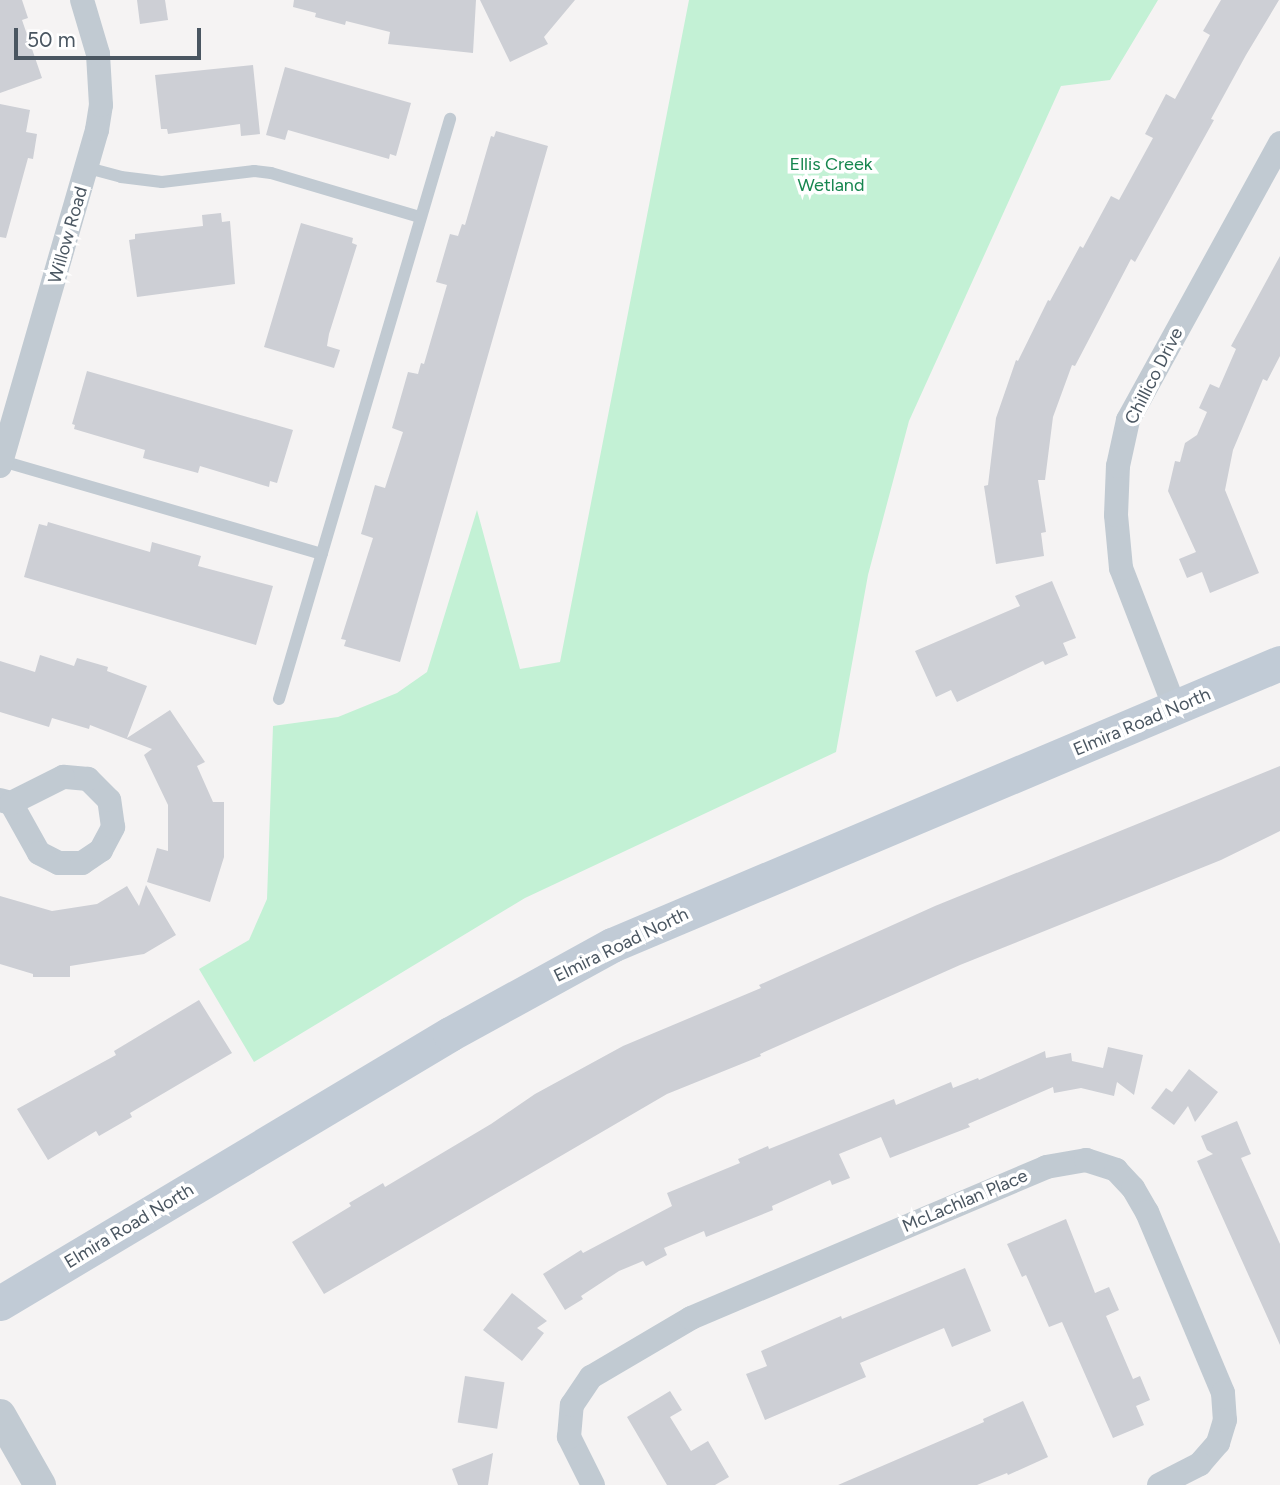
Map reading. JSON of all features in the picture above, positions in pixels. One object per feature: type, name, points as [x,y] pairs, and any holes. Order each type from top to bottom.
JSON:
[{"type":"main road","name":"Elmira Road North","points":[[0,1303],[450,1034],[612,945],[1280,663]]},
{"type":"street","name":"Willow Road","points":[[1,463],[88,168],[101,104],[98,54],[82,0]]},
{"type":"street","name":"Chillico Drive","points":[[1175,708],[1121,568],[1116,515],[1118,466],[1128,420],[1280,143]]},
{"type":"street","name":"McLachlan Place","points":[[593,1485],[569,1437],[572,1405],[591,1377],[691,1318],[1046,1167],[1086,1160],[1116,1170],[1133,1188],[1147,1212],[1223,1393],[1225,1420],[1218,1443],[1200,1464],[1159,1485]]},
{"type":"street","points":[[0,1415],[40,1485]]},
{"type":"lane","points":[[279,699],[450,119]]},
{"type":"lane","points":[[88,168],[153,182],[254,171],[271,173],[420,217]]},
{"type":"lane","points":[[1,463],[322,554]]},
{"type":"green space","name":"Ellis Creek Wetland","points":[[689,0],[1158,0],[1110,80],[1061,86],[909,421],[868,575],[836,752],[525,898],[254,1062],[199,969],[249,940],[267,899],[273,726],[338,717],[397,693],[427,672],[477,510],[520,669],[560,662]]},
{"type":"building","points":[[0,0],[22,0],[28,18],[22,20],[42,78],[0,93]]},
{"type":"building","points":[[137,0],[165,0],[168,20],[140,24]]},
{"type":"building","points":[[294,0],[476,0],[473,53],[388,44],[390,32],[346,21],[345,25],[315,17],[316,13],[293,7]]},
{"type":"building","points":[[480,0],[575,0],[544,37],[548,44],[510,62]]},
{"type":"building","points":[[1221,0],[1279,0],[1246,55],[1211,119],[1214,120],[1135,262],[1131,259],[1075,366],[1072,365],[1053,417],[1045,480],[1038,480],[1046,532],[1041,533],[1044,556],[996,564],[984,486],[988,485],[996,418],[1016,360],[1018,361],[1048,300],[1050,301],[1080,246],[1083,248],[1111,196],[1119,200],[1153,138],[1145,134],[1166,94],[1175,99],[1210,35],[1203,31]]},
{"type":"building","points":[[253,65],[260,134],[241,136],[240,124],[168,134],[167,129],[161,129],[155,75]]},
{"type":"building","points":[[285,67],[411,103],[396,156],[390,154],[389,159],[288,130],[285,140],[266,135]]},
{"type":"building","points":[[0,104],[30,110],[26,132],[37,134],[33,159],[28,158],[6,238],[0,237]]},
{"type":"building","points":[[496,131],[548,146],[400,662],[344,646],[346,640],[341,639],[373,538],[361,534],[375,485],[385,488],[403,432],[392,428],[408,372],[418,374],[421,363],[424,364],[447,285],[436,282],[450,234],[458,236],[462,224],[465,225],[491,136],[494,137]]},
{"type":"building","points":[[221,213],[222,222],[230,221],[235,284],[137,297],[129,240],[135,239],[135,234],[203,226],[202,215]]},
{"type":"building","points":[[301,223],[353,238],[352,243],[357,245],[329,334],[327,346],[340,350],[334,368],[264,347]]},
{"type":"building","points":[[1280,256],[1280,356],[1267,381],[1263,379],[1233,450],[1225,490],[1259,573],[1210,593],[1202,572],[1187,578],[1179,559],[1196,552],[1168,491],[1175,461],[1180,462],[1185,443],[1197,435],[1207,412],[1199,408],[1210,384],[1219,388],[1236,349],[1231,346]]},
{"type":"building","points":[[87,371],[293,430],[277,483],[270,481],[269,487],[200,466],[198,473],[143,458],[145,450],[74,429],[75,425],[72,424]]},
{"type":"building","points":[[48,522],[150,552],[152,542],[201,556],[198,566],[273,586],[256,645],[24,577],[39,524],[47,526]]},
{"type":"building","points":[[1052,581],[1076,638],[1063,643],[1068,655],[1045,665],[1043,661],[957,702],[951,690],[936,697],[915,651],[1020,606],[1015,596]]},
{"type":"building","points":[[40,655],[74,666],[77,658],[108,667],[107,671],[147,686],[127,738],[170,710],[205,762],[197,766],[213,802],[224,802],[224,857],[210,902],[147,882],[157,848],[168,851],[168,805],[144,755],[152,749],[90,725],[89,729],[52,718],[49,727],[0,712],[0,661],[35,672]]},
{"type":"building","points":[[1280,766],[1280,831],[1221,860],[960,965],[760,1054],[761,1056],[667,1094],[324,1294],[292,1242],[351,1206],[349,1203],[383,1183],[385,1187],[491,1124],[535,1094],[623,1046],[761,988],[759,985],[935,906]]},
{"type":"building","points":[[146,885],[176,935],[144,954],[70,966],[70,977],[33,977],[33,974],[0,964],[0,896],[52,911],[97,904],[127,886],[139,906]]},
{"type":"building","points":[[199,1000],[232,1053],[130,1113],[132,1117],[99,1136],[96,1131],[48,1160],[17,1109],[116,1055],[114,1051]]},
{"type":"building","points":[[1108,1047],[1143,1055],[1134,1095],[1117,1082],[1114,1096],[1081,1088],[1054,1093],[1053,1087],[968,1124],[970,1127],[890,1158],[881,1137],[839,1154],[850,1178],[832,1185],[830,1180],[772,1206],[773,1210],[706,1237],[704,1231],[664,1248],[667,1255],[646,1266],[643,1261],[619,1271],[565,1310],[543,1274],[581,1250],[583,1253],[672,1206],[667,1193],[740,1163],[738,1159],[768,1146],[769,1149],[894,1099],[896,1105],[951,1082],[953,1088],[978,1078],[979,1080],[1045,1051],[1046,1058],[1071,1053],[1072,1061],[1103,1068]]},
{"type":"building","points":[[1189,1069],[1218,1092],[1195,1122],[1188,1106],[1174,1125],[1151,1108],[1166,1088],[1172,1092]]},
{"type":"building","points":[[1237,1121],[1251,1154],[1241,1158],[1280,1244],[1280,1345],[1197,1161],[1213,1154],[1207,1150],[1201,1136]]},
{"type":"building","points":[[1066,1219],[1095,1293],[1109,1287],[1119,1310],[1106,1316],[1133,1379],[1140,1376],[1150,1400],[1136,1406],[1144,1425],[1113,1438],[1062,1322],[1049,1327],[1026,1275],[1022,1277],[1007,1244]]},
{"type":"building","points":[[965,1268],[991,1331],[952,1347],[944,1328],[860,1363],[866,1377],[765,1420],[746,1374],[767,1366],[761,1351],[841,1316],[842,1319]]},
{"type":"building","points":[[512,1293],[547,1321],[537,1328],[544,1333],[522,1361],[483,1330]]},
{"type":"building","points":[[465,1376],[505,1382],[497,1429],[458,1422]]},
{"type":"building","points":[[670,1391],[682,1410],[670,1417],[691,1451],[708,1441],[729,1477],[715,1485],[667,1485],[627,1417]]},
{"type":"building","points":[[1023,1401],[1048,1457],[977,1485],[838,1485],[984,1422],[983,1419]]},
{"type":"building","points":[[493,1453],[488,1485],[458,1485],[452,1469]]}]
